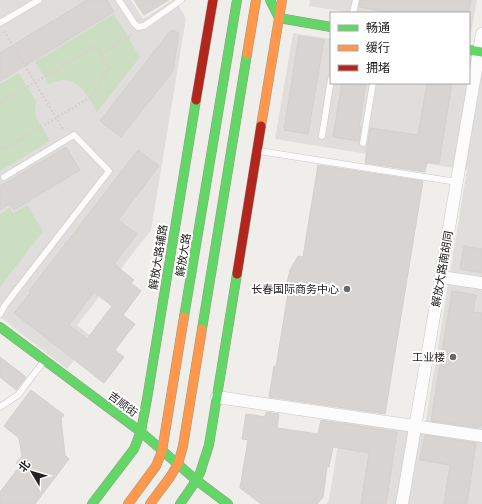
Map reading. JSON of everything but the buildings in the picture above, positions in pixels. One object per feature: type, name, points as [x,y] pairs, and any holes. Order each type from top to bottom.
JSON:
[{"type":"street","name":"解放大路辅路","points":[[92,504],[134,448],[141,432],[213,0]]},
{"type":"street","name":"解放大路","points":[[128,504],[156,466],[162,451],[237,0]]},
{"type":"street","points":[[150,504],[170,478],[178,464],[183,446],[256,0]]},
{"type":"street","points":[[270,0],[278,18]]},
{"type":"street","points":[[180,504],[200,474],[207,453],[282,0]]},
{"type":"street","points":[[278,18],[330,27]]},
{"type":"street","name":"解放大路南胡同","points":[[402,504],[457,182],[477,51],[482,34]]},
{"type":"street","points":[[441,277],[482,283]]},
{"type":"street","name":"吉顺街","points":[[0,327],[141,432],[196,480],[228,504]]},
{"type":"street","points":[[217,397],[482,436]]},
{"type":"lane","points":[[0,23],[39,0]]},
{"type":"lane","points":[[119,0],[138,27],[144,26],[181,0]]},
{"type":"lane","points":[[353,12],[356,0]]},
{"type":"lane","points":[[322,136],[330,84]]},
{"type":"lane","points":[[363,143],[373,84]]},
{"type":"lane","points":[[0,314],[5,305],[109,171],[74,135],[4,177]]},
{"type":"lane","points":[[257,150],[457,182]]},
{"type":"lane","points":[[0,408],[18,395],[45,360]]},
{"type":"path","points":[[101,54],[130,36],[138,27]]},
{"type":"path","points":[[4,31],[69,138]]},
{"type":"path","points":[[0,103],[96,46],[110,68],[91,97],[4,149],[0,148]]},
{"type":"shaded area","points":[[0,0],[131,0],[143,19],[175,0],[186,18],[151,230],[77,325],[92,337],[67,369],[0,317]]},
{"type":"shaded area","points":[[310,0],[477,0],[471,33],[470,12],[347,12],[309,6]]},
{"type":"shaded area","points":[[293,33],[330,39],[330,84],[470,84],[470,61],[482,63],[482,504],[326,504],[329,500],[342,419],[424,432],[467,170],[275,139]]},
{"type":"green space","points":[[114,14],[140,57],[97,112],[89,97],[79,86],[66,80],[49,84],[35,62]]},
{"type":"green space","points":[[19,73],[36,101],[36,117],[50,141],[0,171],[0,84]]},
{"type":"green space","points":[[27,205],[43,231],[0,287],[0,214],[10,208],[13,213]]},
{"type":"traffic: fast","points":[[184,317],[237,0]]},
{"type":"traffic: fast","points":[[270,0],[279,18]]},
{"type":"traffic: fast","points":[[279,18],[330,27]]},
{"type":"traffic: fast","points":[[470,50],[482,52]]},
{"type":"traffic: fast","points":[[202,329],[247,54]]},
{"type":"traffic: fast","points":[[92,504],[134,449],[141,431],[196,100]]},
{"type":"traffic: fast","points":[[180,504],[200,473],[209,445],[237,274]]},
{"type":"traffic: fast","points":[[0,327],[141,432],[196,480],[228,504]]},
{"type":"traffic: slow","points":[[247,54],[256,0]]},
{"type":"traffic: slow","points":[[261,126],[282,0]]},
{"type":"traffic: slow","points":[[128,504],[156,466],[162,451],[184,317]]},
{"type":"traffic: slow","points":[[150,504],[178,464],[183,446],[202,329]]},
{"type":"traffic: jam","points":[[196,100],[213,0]]},
{"type":"traffic: jam","points":[[237,274],[261,126]]},
{"type":"place","name":"长春国际商务中心","points":[[347,289]]},
{"type":"place","name":"工业楼","points":[[453,357]]}]
